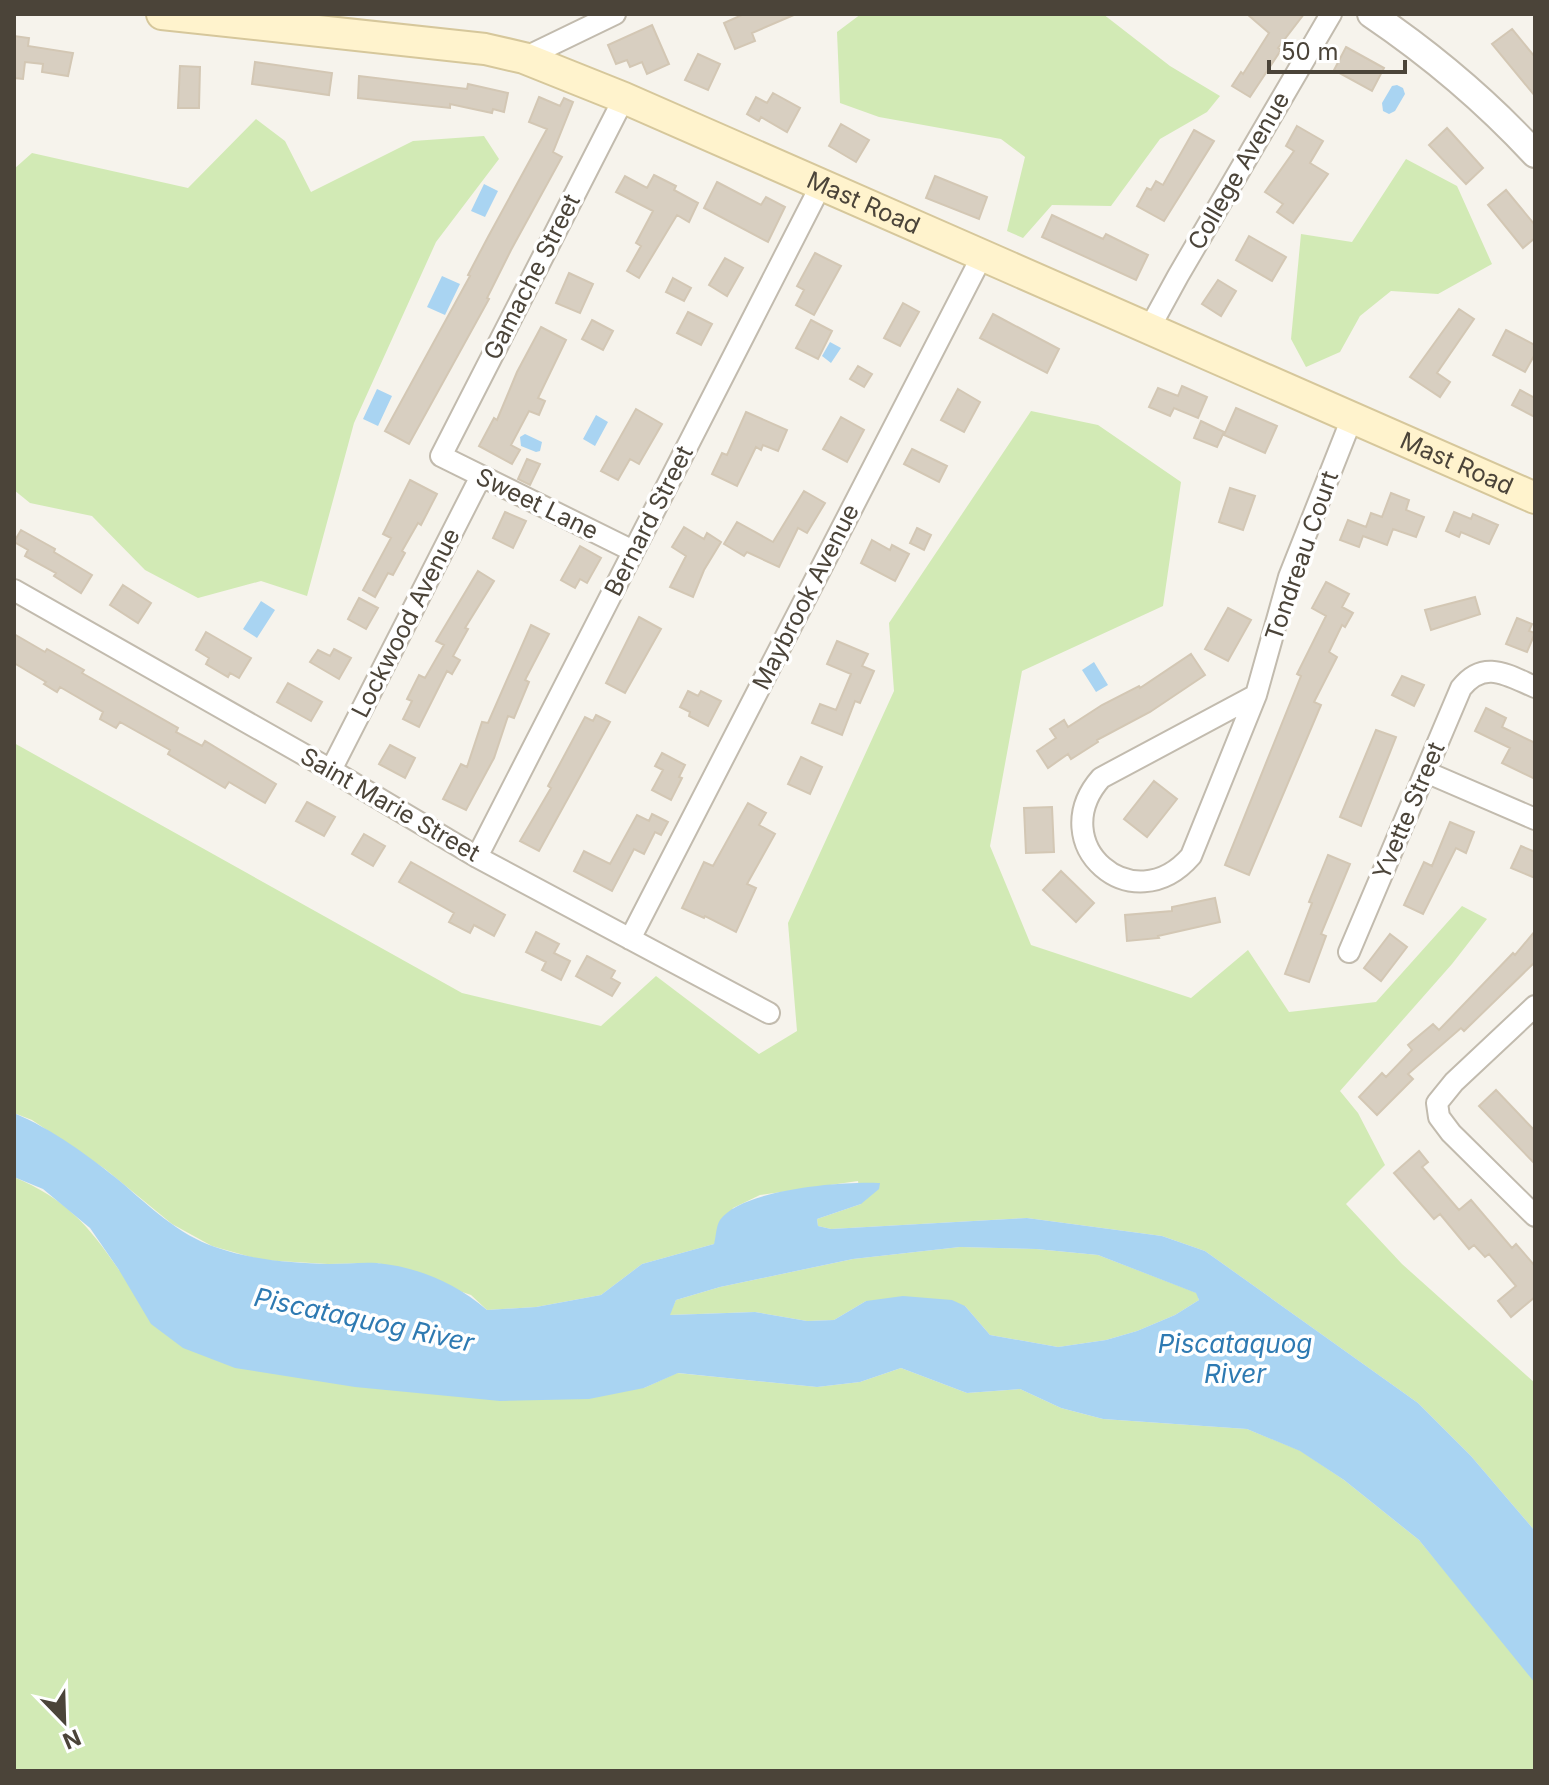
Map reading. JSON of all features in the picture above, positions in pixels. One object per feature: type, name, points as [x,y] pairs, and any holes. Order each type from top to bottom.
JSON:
[{"type":"main road","name":"Mast Road","points":[[162,14],[224,18],[485,49],[524,58],[624,98],[1535,498]]},
{"type":"street","points":[[524,58],[615,14]]},
{"type":"street","name":"College Avenue","points":[[1149,329],[1331,14]]},
{"type":"street","points":[[1371,14],[1429,54],[1505,121],[1535,154]]},
{"type":"street","name":"Gamache Street","points":[[441,456],[624,98]]},
{"type":"street","name":"Bernard Street","points":[[477,857],[821,185]]},
{"type":"street","name":"Maybrook Avenue","points":[[630,939],[982,256]]},
{"type":"street","name":"Tondreau Court","points":[[1256,695],[1101,778],[1086,800],[1082,827],[1090,852],[1108,872],[1134,881],[1161,879],[1183,866],[1197,846],[1256,695],[1289,577],[1352,418]]},
{"type":"street","name":"Sweet Lane","points":[[441,456],[633,551]]},
{"type":"street","name":"Lockwood Avenue","points":[[331,770],[481,476]]},
{"type":"street","name":"Saint Marie Street","points":[[14,590],[331,770],[477,857],[769,1013]]},
{"type":"street","name":"Yvette Street","points":[[1349,952],[1456,697],[1467,680],[1475,674],[1496,671],[1535,687]]},
{"type":"street","points":[[1426,772],[1535,819]]},
{"type":"street","points":[[1535,1006],[1447,1089],[1437,1103],[1439,1117],[1451,1133],[1535,1216]]},
{"type":"green space","points":[[861,14],[1103,14],[1170,66],[1220,96],[1207,112],[1160,139],[1111,206],[1052,205],[1023,238],[1007,231],[1025,157],[1001,139],[879,117],[840,103],[837,32]]},
{"type":"green space","points":[[256,119],[285,141],[311,192],[413,141],[484,136],[499,159],[436,242],[354,423],[307,596],[261,581],[198,598],[145,570],[92,516],[30,503],[14,490],[14,169],[32,153],[188,188]]},
{"type":"green space","points":[[1406,159],[1457,186],[1492,264],[1438,294],[1391,291],[1360,316],[1340,352],[1306,367],[1291,339],[1301,234],[1352,242]]},
{"type":"green space","points":[[1031,411],[1098,425],[1181,482],[1163,606],[1022,671],[990,846],[1031,945],[1191,998],[1248,950],[1289,1012],[1376,1002],[1462,906],[1487,919],[1452,964],[1340,1091],[1358,1113],[1385,1165],[1346,1204],[1402,1264],[1535,1383],[1535,1531],[1471,1456],[1418,1403],[1205,1251],[1162,1236],[1027,1218],[831,1229],[818,1226],[817,1219],[861,1204],[858,1181],[760,1195],[733,1208],[714,1244],[642,1264],[601,1295],[536,1307],[487,1310],[471,1295],[378,1263],[261,1260],[212,1246],[172,1224],[105,1169],[32,1120],[14,1113],[14,743],[462,993],[601,1026],[656,976],[759,1054],[797,1031],[788,923],[894,691],[889,623]]},
{"type":"green space","points":[[14,1177],[62,1204],[86,1227],[119,1270],[644,1388],[677,1373],[817,1387],[860,1382],[901,1368],[967,1393],[1020,1389],[1061,1408],[1103,1419],[1247,1429],[1301,1451],[1344,1480],[1419,1540],[1533,1677],[1535,1771],[14,1771]]},
{"type":"green space","points":[[960,1247],[1036,1249],[1098,1255],[1197,1293],[1199,1300],[1175,1315],[1137,1331],[1106,1340],[1058,1347],[990,1335],[965,1306],[866,1301],[834,1320],[807,1321],[755,1312],[669,1315],[676,1300],[720,1287],[853,1259]]},
{"type":"water","points":[[1392,86],[1403,88],[1405,94],[1395,111],[1389,114],[1383,111],[1382,103]]},
{"type":"water","points":[[484,184],[498,191],[485,217],[471,211]]},
{"type":"water","points":[[442,276],[460,284],[445,315],[427,307]]},
{"type":"water","points":[[830,342],[841,348],[831,363],[822,356]]},
{"type":"water","points":[[377,389],[392,396],[378,426],[363,419]]},
{"type":"water","points":[[596,415],[608,422],[595,446],[583,439]]},
{"type":"water","points":[[525,434],[542,442],[540,451],[521,446],[520,437]]},
{"type":"water","points":[[261,601],[275,610],[257,638],[243,629]]},
{"type":"water","points":[[1094,662],[1108,685],[1096,692],[1082,670]]},
{"type":"water","name":"Piscataquog River","points":[[14,1113],[70,1144],[165,1219],[202,1242],[271,1260],[377,1263],[407,1268],[449,1284],[487,1310],[536,1307],[601,1295],[642,1264],[714,1244],[720,1220],[732,1209],[771,1194],[819,1186],[880,1183],[879,1189],[861,1204],[817,1219],[818,1226],[831,1229],[1027,1218],[1162,1236],[1205,1251],[1418,1403],[1471,1456],[1535,1531],[1535,1683],[1419,1540],[1344,1480],[1300,1451],[1247,1429],[1103,1419],[1061,1408],[1020,1389],[967,1393],[901,1368],[860,1382],[817,1387],[678,1373],[644,1388],[589,1399],[500,1401],[355,1387],[235,1368],[183,1348],[151,1324],[90,1228],[43,1189],[14,1177]],"holes":[[[960,1247],[1036,1249],[1098,1255],[1196,1293],[1199,1300],[1175,1315],[1137,1331],[1106,1340],[1058,1347],[990,1335],[965,1306],[952,1300],[903,1296],[866,1301],[834,1320],[807,1321],[755,1312],[670,1315],[676,1300],[720,1287],[853,1259]]]},
{"type":"building","points":[[744,14],[796,14],[752,33],[755,41],[735,49],[724,23]]},
{"type":"building","points":[[1247,14],[1304,14],[1278,48],[1281,50],[1250,97],[1232,86],[1269,33]]},
{"type":"building","points":[[652,25],[669,64],[647,74],[642,62],[630,67],[627,60],[616,64],[608,45]]},
{"type":"building","points":[[1512,29],[1535,57],[1535,96],[1492,44]]},
{"type":"building","points":[[14,36],[29,38],[28,46],[73,53],[68,76],[42,72],[43,64],[25,62],[23,79],[14,78]]},
{"type":"building","points":[[1346,47],[1384,68],[1372,91],[1334,70]]},
{"type":"building","points":[[698,54],[720,64],[708,90],[685,80]]},
{"type":"building","points":[[255,62],[332,73],[329,95],[252,84]]},
{"type":"building","points":[[180,66],[200,67],[199,108],[178,108]]},
{"type":"building","points":[[359,76],[467,89],[468,84],[508,93],[504,112],[493,109],[492,113],[450,104],[450,108],[358,98]]},
{"type":"building","points":[[773,93],[800,108],[787,132],[761,117],[759,121],[747,114],[756,97],[767,103]]},
{"type":"building","points":[[539,97],[560,106],[564,98],[573,102],[553,152],[562,157],[409,444],[385,431],[547,129],[529,122]]},
{"type":"building","points":[[841,124],[869,140],[856,162],[829,146]]},
{"type":"building","points":[[1297,126],[1323,141],[1310,163],[1328,174],[1293,223],[1277,212],[1283,204],[1265,192],[1294,151],[1286,146]]},
{"type":"building","points":[[1447,128],[1483,168],[1466,184],[1429,145]]},
{"type":"building","points":[[1194,130],[1214,141],[1164,221],[1137,206],[1147,188],[1151,190],[1156,181],[1163,185]]},
{"type":"building","points":[[654,175],[676,186],[674,190],[698,203],[689,222],[677,215],[639,278],[627,271],[641,246],[636,243],[653,211],[616,192],[625,176],[647,188]]},
{"type":"building","points":[[935,176],[987,197],[979,219],[926,198]]},
{"type":"building","points":[[717,182],[761,205],[766,197],[785,207],[768,242],[704,208]]},
{"type":"building","points":[[1506,190],[1535,225],[1535,238],[1523,248],[1488,205]]},
{"type":"building","points":[[1052,215],[1103,239],[1106,234],[1148,255],[1136,280],[1042,237]]},
{"type":"building","points":[[1249,236],[1286,257],[1272,281],[1236,260]]},
{"type":"building","points":[[815,253],[841,266],[814,315],[796,305],[804,290],[797,286]]},
{"type":"building","points":[[725,258],[743,268],[727,296],[709,285]]},
{"type":"building","points":[[569,273],[593,284],[580,313],[556,303]]},
{"type":"building","points":[[673,278],[691,288],[684,301],[666,292]]},
{"type":"building","points":[[1218,280],[1236,291],[1221,316],[1202,304]]},
{"type":"building","points":[[903,303],[919,312],[900,346],[884,338]]},
{"type":"building","points":[[1459,309],[1474,319],[1437,373],[1450,382],[1440,397],[1410,377]]},
{"type":"building","points":[[688,312],[712,324],[701,345],[677,333]]},
{"type":"building","points":[[993,314],[1059,349],[1047,373],[980,338]]},
{"type":"building","points":[[592,320],[613,331],[603,350],[582,339]]},
{"type":"building","points":[[811,320],[832,331],[818,359],[796,348]]},
{"type":"building","points":[[541,327],[566,340],[538,398],[545,401],[539,415],[529,411],[511,445],[520,450],[512,464],[479,446],[494,418],[497,420],[517,372]]},
{"type":"building","points":[[1506,330],[1535,345],[1535,354],[1525,372],[1493,355]]},
{"type":"building","points":[[858,366],[872,374],[864,387],[850,379]]},
{"type":"building","points":[[1182,386],[1207,397],[1198,418],[1174,408],[1170,416],[1149,407],[1158,388],[1178,396]]},
{"type":"building","points":[[958,389],[980,402],[964,432],[941,420]]},
{"type":"building","points":[[1520,390],[1535,398],[1535,417],[1512,405]]},
{"type":"building","points":[[1236,408],[1277,426],[1265,453],[1224,435]]},
{"type":"building","points":[[636,409],[662,424],[639,464],[630,459],[618,480],[601,471]]},
{"type":"building","points":[[746,412],[787,430],[778,451],[763,445],[761,450],[756,447],[737,486],[712,474],[722,453],[727,455]]},
{"type":"building","points":[[841,417],[864,430],[847,462],[823,449]]},
{"type":"building","points":[[1201,421],[1224,432],[1217,447],[1194,438]]},
{"type":"building","points":[[912,449],[947,466],[939,482],[904,464]]},
{"type":"building","points":[[527,459],[540,464],[530,485],[518,479]]},
{"type":"building","points":[[410,480],[437,494],[421,525],[418,523],[402,551],[405,553],[393,575],[388,573],[375,597],[363,590],[391,538],[383,534]]},
{"type":"building","points":[[1230,488],[1255,496],[1243,530],[1219,522]]},
{"type":"building","points":[[804,491],[825,503],[807,533],[798,528],[779,567],[747,552],[744,556],[724,544],[737,522],[773,542]]},
{"type":"building","points":[[1391,493],[1409,500],[1406,510],[1424,517],[1416,537],[1393,529],[1387,545],[1363,536],[1359,547],[1340,540],[1348,520],[1366,527],[1371,513],[1382,517]]},
{"type":"building","points":[[505,512],[526,521],[513,548],[493,538]]},
{"type":"building","points":[[1454,512],[1471,519],[1473,514],[1498,525],[1489,544],[1461,532],[1459,537],[1446,531]]},
{"type":"building","points":[[684,527],[704,539],[707,533],[721,542],[704,570],[693,597],[670,587],[686,556],[672,547]]},
{"type":"building","points":[[917,528],[931,535],[924,550],[910,543]]},
{"type":"building","points":[[21,530],[92,575],[81,593],[54,576],[56,573],[25,556],[28,550],[14,542]]},
{"type":"building","points":[[872,540],[890,550],[892,545],[909,554],[895,581],[861,563]]},
{"type":"building","points":[[580,546],[601,558],[587,583],[580,579],[575,588],[561,580]]},
{"type":"building","points":[[478,571],[494,581],[465,628],[468,629],[453,656],[460,660],[452,674],[447,671],[419,727],[403,719],[412,701],[407,699],[419,675],[425,678],[444,645],[436,641]]},
{"type":"building","points":[[1326,582],[1349,594],[1342,607],[1353,613],[1345,627],[1342,625],[1329,652],[1337,657],[1314,702],[1321,705],[1249,875],[1225,865],[1301,676],[1297,674],[1326,616],[1312,608]]},
{"type":"building","points":[[123,585],[151,603],[138,623],[110,605]]},
{"type":"building","points":[[1475,597],[1480,614],[1431,630],[1425,610]]},
{"type":"building","points":[[359,598],[378,608],[366,629],[348,619]]},
{"type":"building","points":[[1228,608],[1251,620],[1228,661],[1205,649]]},
{"type":"building","points":[[639,617],[661,629],[625,693],[606,683]]},
{"type":"building","points":[[1517,618],[1532,624],[1529,631],[1535,633],[1527,652],[1506,644]]},
{"type":"building","points":[[531,625],[549,634],[525,680],[529,682],[514,718],[508,716],[494,758],[466,810],[443,799],[461,764],[467,767],[482,722],[488,723]]},
{"type":"building","points":[[206,632],[251,658],[239,678],[230,673],[228,677],[206,664],[209,658],[196,650]]},
{"type":"building","points":[[14,634],[84,670],[82,673],[178,728],[176,732],[202,746],[205,741],[276,784],[265,803],[229,782],[225,788],[168,754],[170,750],[120,722],[116,728],[100,719],[103,712],[60,687],[57,692],[44,684],[46,682],[14,663]]},
{"type":"building","points":[[837,641],[868,654],[862,666],[874,671],[860,703],[855,701],[842,735],[812,723],[820,704],[836,710],[851,674],[827,664]]},
{"type":"building","points":[[334,649],[351,658],[339,679],[310,662],[318,650],[330,656]]},
{"type":"building","points":[[1191,654],[1205,675],[1071,759],[1068,754],[1048,768],[1037,751],[1056,738],[1050,729],[1064,720],[1068,727],[1102,705],[1140,688]]},
{"type":"building","points":[[1402,676],[1424,685],[1414,706],[1392,695]]},
{"type":"building","points":[[288,683],[322,702],[311,721],[277,702]]},
{"type":"building","points":[[688,691],[698,696],[701,691],[721,701],[708,726],[680,707]]},
{"type":"building","points":[[1486,708],[1506,718],[1502,727],[1535,743],[1535,779],[1502,763],[1510,748],[1475,731]]},
{"type":"building","points":[[596,715],[610,722],[539,851],[520,841],[551,788],[548,786],[585,717],[593,721]]},
{"type":"building","points":[[1376,730],[1396,737],[1361,826],[1340,817]]},
{"type":"building","points":[[390,745],[415,758],[405,778],[379,764]]},
{"type":"building","points":[[662,753],[685,765],[671,800],[652,790],[663,770],[655,766]]},
{"type":"building","points":[[801,757],[822,767],[810,794],[788,784]]},
{"type":"building","points":[[1154,781],[1177,799],[1147,837],[1124,819]]},
{"type":"building","points":[[307,802],[335,817],[324,836],[296,821]]},
{"type":"building","points":[[748,803],[766,813],[759,825],[775,834],[747,884],[756,888],[736,932],[682,908],[704,862],[713,866]]},
{"type":"building","points":[[1052,807],[1054,852],[1026,853],[1024,808]]},
{"type":"building","points":[[652,814],[668,822],[661,835],[655,832],[644,854],[634,849],[612,891],[574,871],[584,851],[610,864],[637,815],[649,821]]},
{"type":"building","points":[[1450,822],[1474,832],[1466,853],[1456,848],[1423,914],[1404,905],[1424,862],[1432,866]]},
{"type":"building","points":[[364,834],[385,846],[373,866],[352,854]]},
{"type":"building","points":[[1521,846],[1535,852],[1535,878],[1511,868]]},
{"type":"building","points":[[1328,855],[1350,864],[1321,934],[1326,936],[1309,982],[1285,974]]},
{"type":"building","points":[[411,862],[505,915],[494,936],[474,925],[470,933],[449,922],[454,913],[399,882]]},
{"type":"building","points":[[1061,871],[1094,903],[1076,922],[1043,890]]},
{"type":"building","points":[[1215,898],[1220,922],[1159,938],[1127,941],[1125,915],[1172,911],[1172,907]]},
{"type":"building","points":[[1535,931],[1535,962],[1464,1031],[1461,1028],[1408,1074],[1413,1079],[1377,1115],[1359,1097],[1382,1073],[1386,1077],[1412,1050],[1408,1045],[1433,1024],[1439,1030]]},
{"type":"building","points":[[536,932],[559,944],[554,953],[570,961],[561,980],[542,970],[546,962],[526,952]]},
{"type":"building","points":[[1390,934],[1407,947],[1381,981],[1364,968]]},
{"type":"building","points":[[587,956],[615,971],[611,978],[620,983],[612,996],[576,976]]},
{"type":"building","points":[[1496,1090],[1535,1131],[1535,1164],[1479,1106]]},
{"type":"building","points":[[1419,1151],[1428,1162],[1422,1167],[1459,1210],[1471,1200],[1512,1248],[1516,1244],[1535,1266],[1535,1297],[1511,1317],[1498,1301],[1516,1286],[1489,1254],[1485,1257],[1474,1245],[1469,1249],[1440,1214],[1434,1219],[1394,1173]]}]
